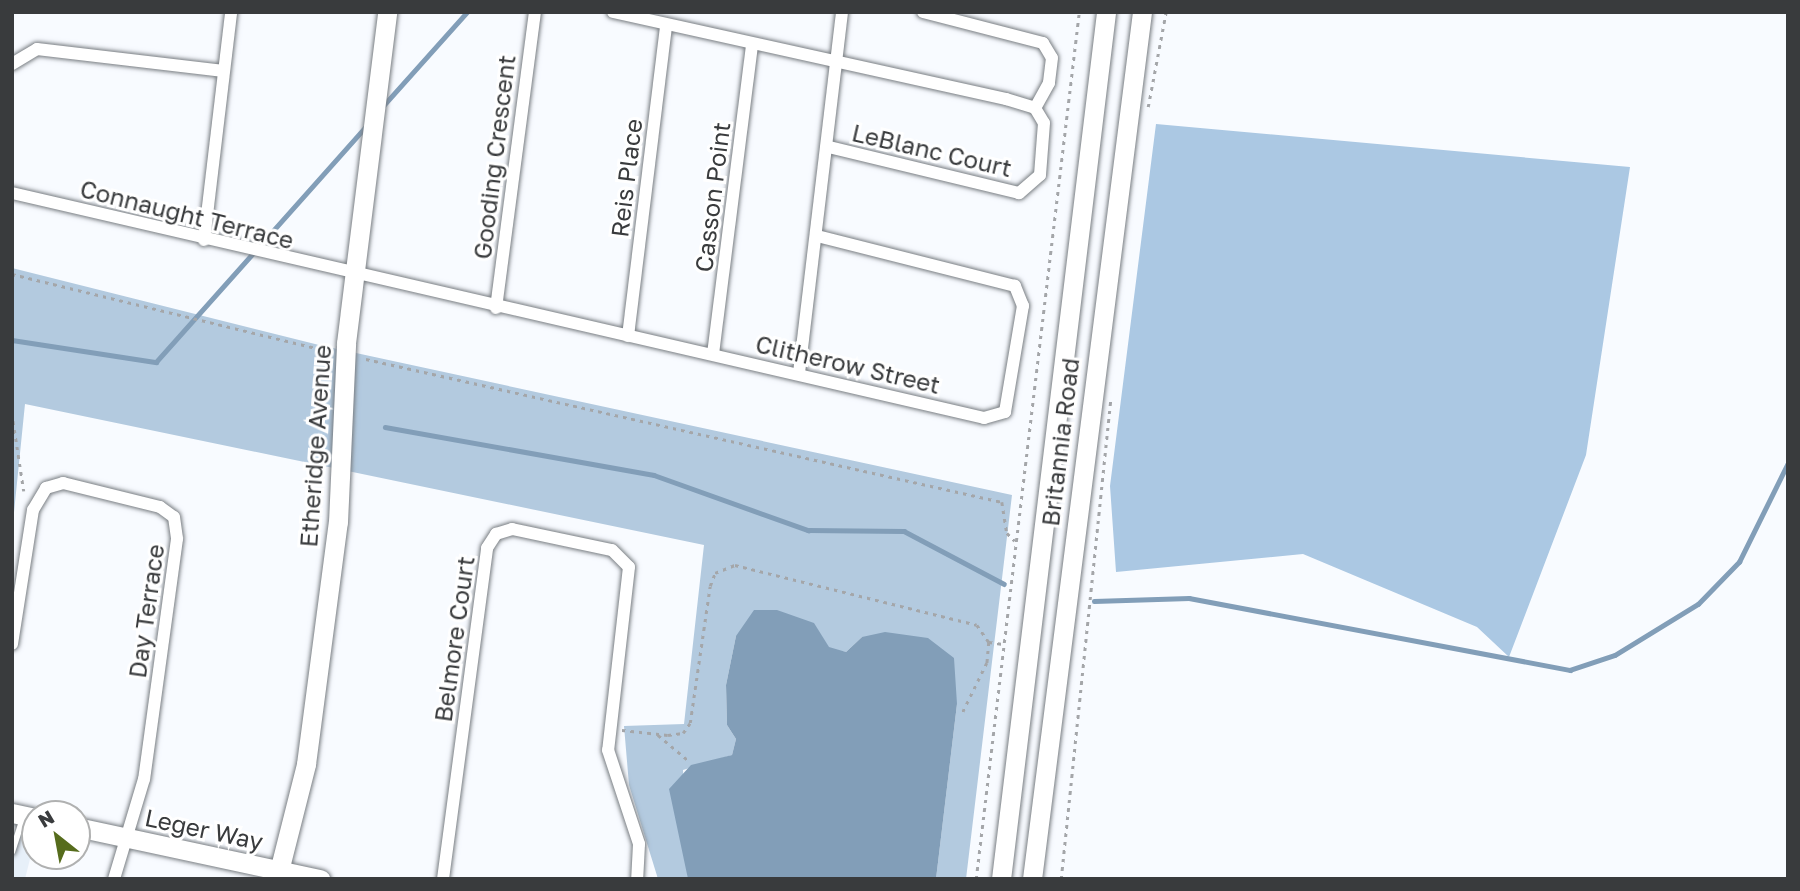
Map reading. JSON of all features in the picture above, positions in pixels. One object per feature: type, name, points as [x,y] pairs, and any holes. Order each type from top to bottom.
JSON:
[{"type":"main road","name":"Etheridge Avenue","points":[[278,875],[306,764],[338,522],[353,275],[387,12]]},
{"type":"main road","name":"Britannia Road","points":[[1001,879],[1106,12]]},
{"type":"main road","name":"Britannia Road","points":[[1032,879],[1142,12]]},
{"type":"main road","name":"Leger Way","points":[[91,830],[278,875],[320,879]]},
{"type":"street","points":[[204,240],[231,12]]},
{"type":"street","name":"Gooding Crescent","points":[[496,308],[535,12]]},
{"type":"street","points":[[613,12],[752,46],[839,62],[1035,108],[1049,83],[1052,58],[1043,43],[923,12]]},
{"type":"street","points":[[799,373],[829,147],[842,12]]},
{"type":"street","name":"Reis Place","points":[[628,336],[666,25]]},
{"type":"street","name":"Casson Point","points":[[713,354],[752,46]]},
{"type":"street","points":[[12,64],[37,49],[223,71]]},
{"type":"street","name":"LeBlanc Court","points":[[829,147],[1019,192],[1040,175],[1045,130],[1035,108]]},
{"type":"street","name":"Connaught Terrace","points":[[12,193],[353,275]]},
{"type":"street","name":"Clitherow Street","points":[[353,275],[799,373],[984,418],[1004,412],[1013,389],[1023,306],[1015,286],[817,236]]},
{"type":"street","name":"Day Terrace","points":[[12,644],[33,510],[46,488],[63,483],[160,507],[174,517],[177,539],[148,756],[114,879]]},
{"type":"street","name":"Belmore Court","points":[[443,879],[487,548],[496,534],[512,529],[612,550],[626,559],[631,575],[609,728],[609,769],[639,844],[637,879]]},
{"type":"lane","points":[[12,852],[21,825]]},
{"type":"path","points":[[976,879],[1079,12]]},
{"type":"path","points":[[1147,111],[1166,12]]},
{"type":"path","points":[[12,274],[320,349]]},
{"type":"path","points":[[366,359],[1002,502],[1007,533],[1015,541]]},
{"type":"path","points":[[1061,879],[1111,394]]},
{"type":"path","points":[[12,413],[24,491]]},
{"type":"path","points":[[609,728],[658,735],[682,733],[690,723],[710,586],[715,573],[735,565],[950,616],[977,625],[989,642],[1003,645]]},
{"type":"path","points":[[961,716],[979,687],[989,642]]},
{"type":"path","points":[[658,735],[687,759]]},
{"type":"shaded area","points":[[1156,124],[1630,167],[1586,455],[1509,657],[1477,627],[1303,554],[1116,572],[1110,486]]},
{"type":"shaded area","points":[[12,268],[319,345],[1012,495],[966,879],[936,879],[957,704],[862,637],[846,652],[736,636],[726,685],[727,725],[736,739],[732,755],[683,770],[688,879],[658,879],[629,785],[624,726],[684,724],[704,545],[25,404],[12,532]]},
{"type":"shaded area","points":[[754,610],[777,610],[814,623],[829,647],[846,652],[862,637],[885,632],[928,638],[954,658],[957,704],[936,879],[688,879],[669,789],[691,765],[732,755],[736,739],[727,725],[726,685],[736,636]]},
{"type":"shaded area","points":[[12,834],[21,836],[21,870],[27,870],[25,879],[12,879]]},
{"type":"waterway","points":[[383,106],[467,12]]},
{"type":"waterway","points":[[12,340],[156,362],[366,126]]},
{"type":"waterway","points":[[385,427],[654,475],[808,530],[904,531],[1004,584]]},
{"type":"waterway","points":[[1094,601],[1189,598],[1570,670],[1615,655],[1698,604],[1739,562],[1788,463]]}]
